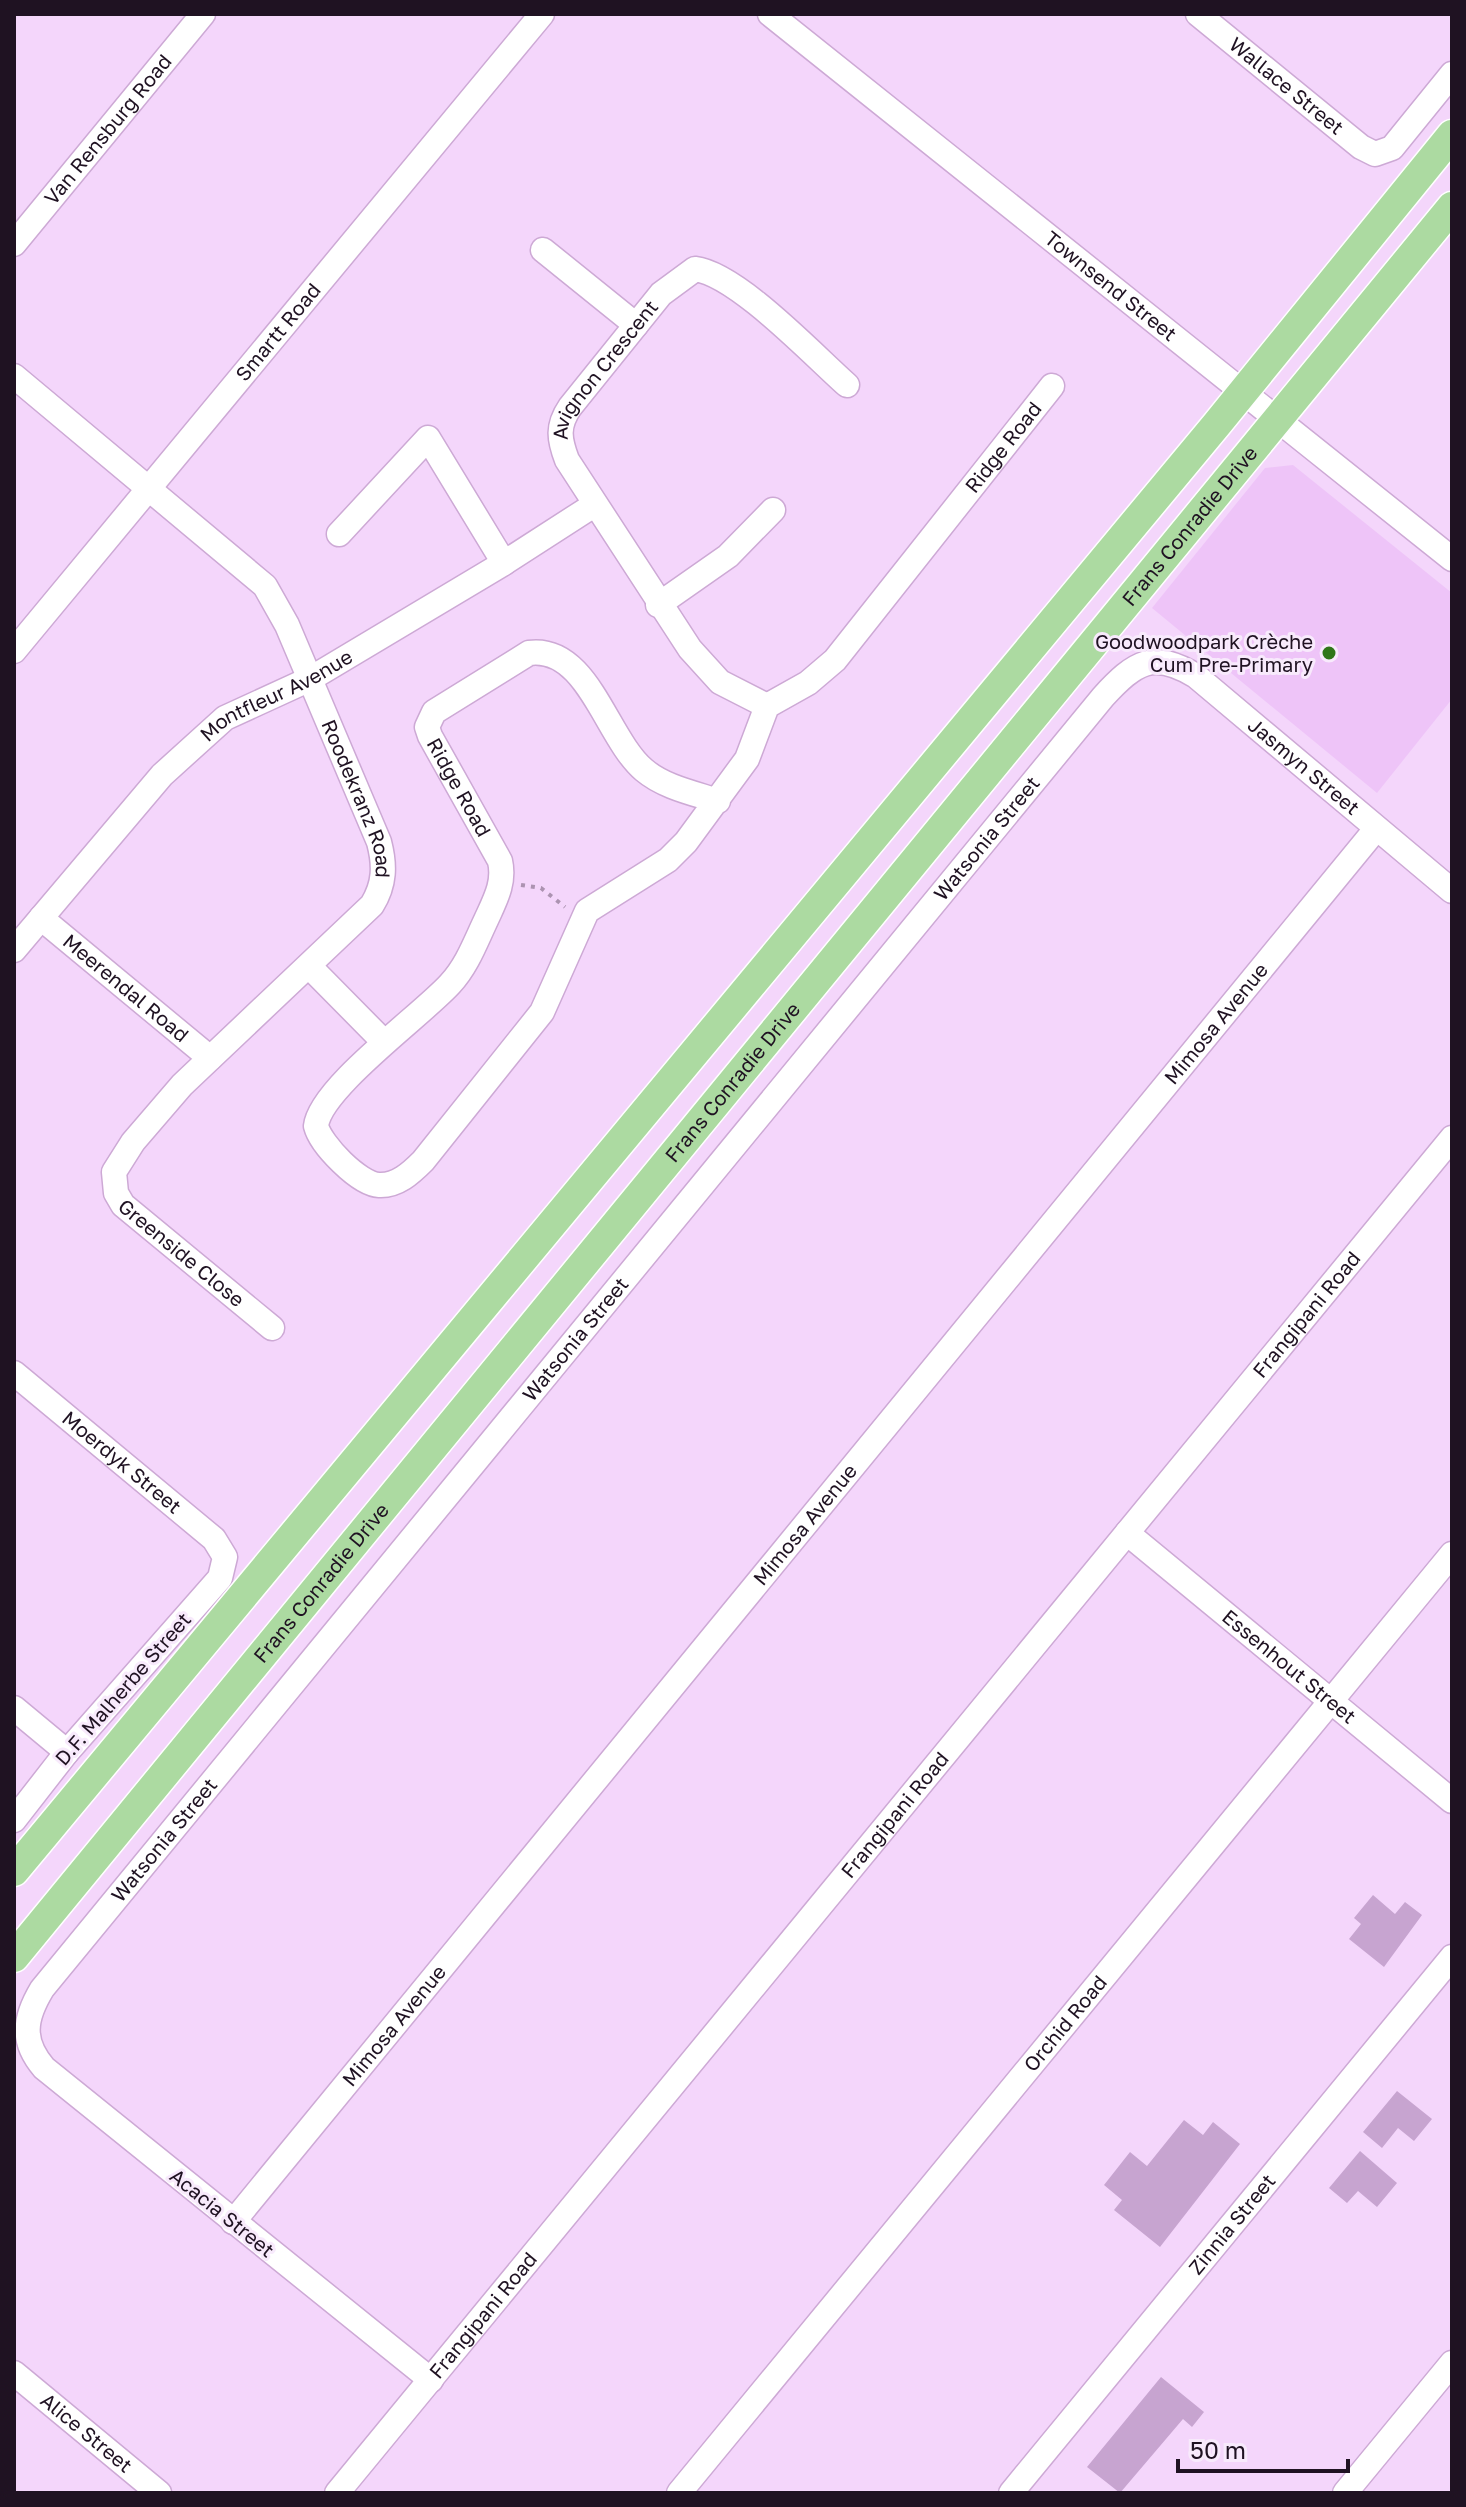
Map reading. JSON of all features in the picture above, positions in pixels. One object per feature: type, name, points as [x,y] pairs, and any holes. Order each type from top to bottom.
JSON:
[{"type":"main road","name":"Frans Conradie Drive","points":[[14,1871],[1242,394],[1452,135]]},
{"type":"main road","name":"Frans Conradie Drive","points":[[14,1957],[1452,207]]},
{"type":"street","name":"Van Rensburg Road","points":[[14,244],[203,14]]},
{"type":"street","name":"Smartt Road","points":[[14,651],[542,14]]},
{"type":"street","name":"Townsend Street","points":[[770,14],[1452,559]]},
{"type":"street","name":"Wallace Street","points":[[1198,14],[1361,147],[1375,154],[1392,148],[1452,74]]},
{"type":"street","points":[[543,250],[636,325]]},
{"type":"street","name":"Avignon Crescent","points":[[767,706],[720,682],[690,649],[658,605],[567,460],[559,434],[560,425],[570,407],[674,281],[695,269],[711,270],[739,289],[847,385]]},
{"type":"street","name":"Roodekranz Road","points":[[14,376],[265,586],[276,601],[379,842],[384,874],[372,905],[210,1058]]},
{"type":"street","name":"Ridge Road","points":[[767,706],[808,683],[835,660],[1052,386]]},
{"type":"street","points":[[339,534],[428,438],[504,563]]},
{"type":"street","name":"Montfleur Avenue","points":[[14,950],[162,775],[219,724],[231,715],[310,679],[504,563],[594,505]]},
{"type":"street","points":[[658,605],[728,556],[773,510]]},
{"type":"street","name":"Ridge Road","points":[[502,881],[500,861],[427,727],[434,712],[447,701],[529,653],[543,651],[559,656],[571,665],[642,768],[663,782],[718,801]]},
{"type":"street","name":"Jasmyn Street","points":[[1149,661],[1165,661],[1196,676],[1452,891]]},
{"type":"street","name":"Watsonia Street","points":[[26,2036],[27,2021],[42,1989],[1103,697],[1131,670],[1149,661]]},
{"type":"street","points":[[502,881],[459,973],[384,1042],[321,1108],[316,1126],[329,1150],[369,1182],[377,1185],[403,1179],[423,1161],[542,1012],[585,916],[599,902],[668,860],[718,801],[747,759],[767,706]]},
{"type":"street","name":"Mimosa Avenue","points":[[233,2222],[1376,829]]},
{"type":"street","name":"Meerendal Road","points":[[41,918],[210,1058]]},
{"type":"street","points":[[309,966],[384,1042]]},
{"type":"street","name":"Greenside Close","points":[[210,1058],[182,1085],[119,1161],[114,1172],[116,1193],[123,1205],[272,1328]]},
{"type":"street","name":"Frangipani Road","points":[[337,2493],[1452,1138]]},
{"type":"street","name":"Moerdyk Street","points":[[14,1373],[214,1539],[225,1557]]},
{"type":"street","name":"Essenhout Street","points":[[1127,1533],[1452,1801]]},
{"type":"street","name":"Orchid Road","points":[[679,2493],[1452,1554]]},
{"type":"street","name":"D.F. Malherbe Street","points":[[14,1820],[67,1752],[220,1578],[225,1557]]},
{"type":"street","points":[[14,1708],[67,1752]]},
{"type":"street","name":"Zinnia Street","points":[[1011,2493],[1452,1957]]},
{"type":"street","name":"Acacia Street","points":[[26,2036],[29,2048],[44,2068],[431,2380]]},
{"type":"street","points":[[1345,2493],[1452,2363]]},
{"type":"street","name":"Alice Street","points":[[14,2373],[159,2493]]},
{"type":"path","points":[[502,881],[541,888],[562,906],[585,916]]},
{"type":"shaded area","name":"Goodwoodpark Crèche Cum Pre-Primary","points":[[1293,465],[1452,593],[1452,699],[1377,793],[1152,608],[1265,468]]},
{"type":"building","points":[[1373,1895],[1395,1914],[1405,1902],[1422,1915],[1384,1967],[1349,1939],[1361,1924],[1354,1918]]},
{"type":"building","points":[[1397,2091],[1432,2119],[1414,2141],[1398,2128],[1382,2148],[1363,2132]]},
{"type":"building","points":[[1184,2120],[1203,2135],[1213,2122],[1240,2144],[1160,2247],[1114,2210],[1122,2200],[1104,2185],[1130,2152],[1147,2166]]},
{"type":"building","points":[[1360,2151],[1397,2183],[1377,2207],[1358,2191],[1347,2203],[1329,2188]]},
{"type":"building","points":[[1161,2377],[1204,2412],[1192,2427],[1183,2419],[1120,2493],[1087,2467]]},
{"type":"place","name":"Goodwoodpark Crèche Cum Pre-Primary","points":[[1329,653]]}]
